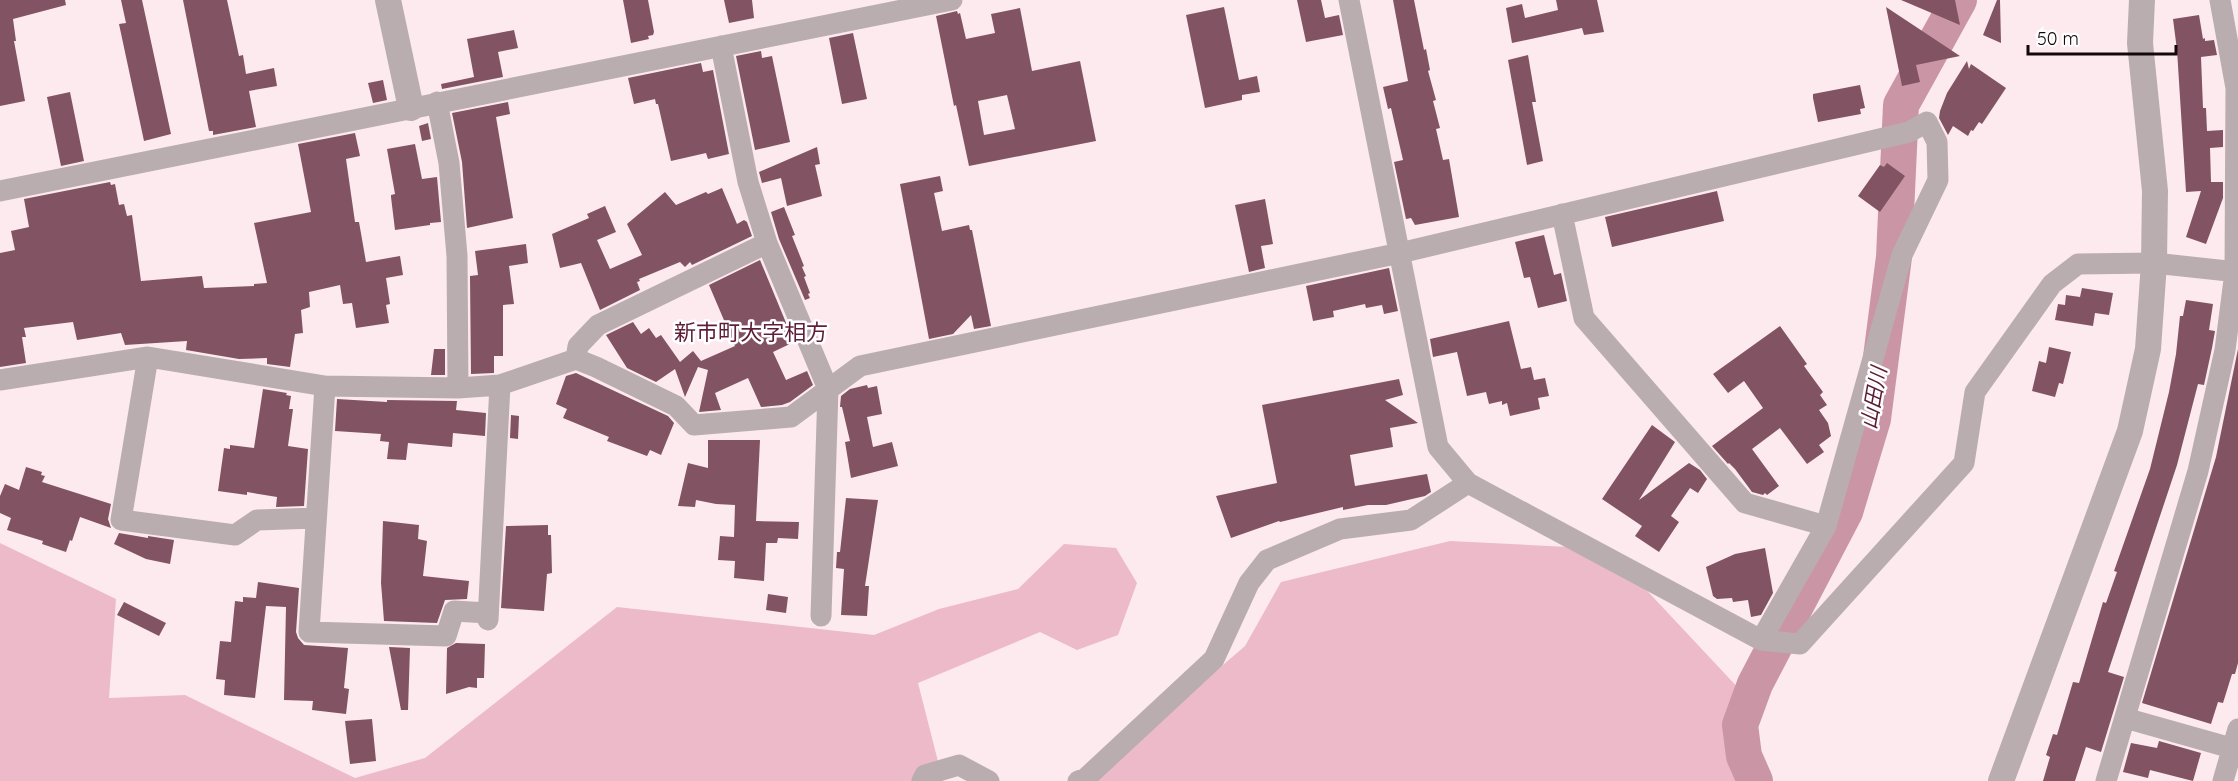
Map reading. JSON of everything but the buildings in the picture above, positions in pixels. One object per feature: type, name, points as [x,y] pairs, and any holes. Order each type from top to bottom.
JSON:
[{"type":"street","points":[[388,0],[411,108]]},
{"type":"street","points":[[0,190],[952,0]]},
{"type":"street","points":[[1349,0],[1438,447],[1468,483],[1761,640],[1800,644],[1964,463],[1975,392],[2052,284],[2078,264],[2154,263],[2237,272]]},
{"type":"street","points":[[2001,781],[2130,431],[2148,349],[2154,263],[2155,191],[2140,43],[2142,0]]},
{"type":"street","points":[[2106,781],[2198,471],[2225,350],[2237,272],[2236,88],[2220,0]]},
{"type":"street","points":[[722,46],[748,182],[767,243],[828,389],[821,616]]},
{"type":"street","points":[[437,102],[449,164],[457,256],[458,388]]},
{"type":"street","points":[[0,380],[148,357],[325,386],[458,388],[500,385],[576,359],[676,406],[694,425],[791,417],[860,366],[1400,253],[1909,132],[1927,122],[1938,142],[1938,180],[1902,255],[1826,526],[1761,640]]},
{"type":"street","points":[[1562,214],[1584,318],[1745,503],[1826,526]]},
{"type":"street","points":[[576,359],[578,345],[598,325],[767,243]]},
{"type":"street","points":[[148,357],[121,520],[235,535],[257,520],[316,518]]},
{"type":"street","points":[[325,386],[309,632],[446,636],[454,611],[488,617],[500,385]]},
{"type":"street","points":[[1078,781],[1086,778],[1214,659],[1249,583],[1267,560],[1340,529],[1411,520],[1468,483]]},
{"type":"street","points":[[2125,718],[2236,743],[2223,781]]},
{"type":"street","points":[[922,781],[925,775],[959,765],[989,781]]},
{"type":"shaded area","points":[[1450,541],[1608,549],[1742,692],[1755,781],[1088,781],[1245,646],[1281,582]]},
{"type":"shaded area","points":[[0,543],[116,599],[109,698],[185,695],[355,778],[425,758],[617,607],[874,635],[939,609],[1018,589],[1064,544],[1116,548],[1137,583],[1118,635],[1077,650],[1040,632],[918,683],[943,781],[0,781]]},
{"type":"waterway","name":"山田川","points":[[1755,781],[1744,756],[1740,725],[1755,684],[1845,512],[1873,419],[1894,257],[1901,105],[1959,0]]},
{"type":"district","name":"新市町大字相方","points":[[751,332]]}]
